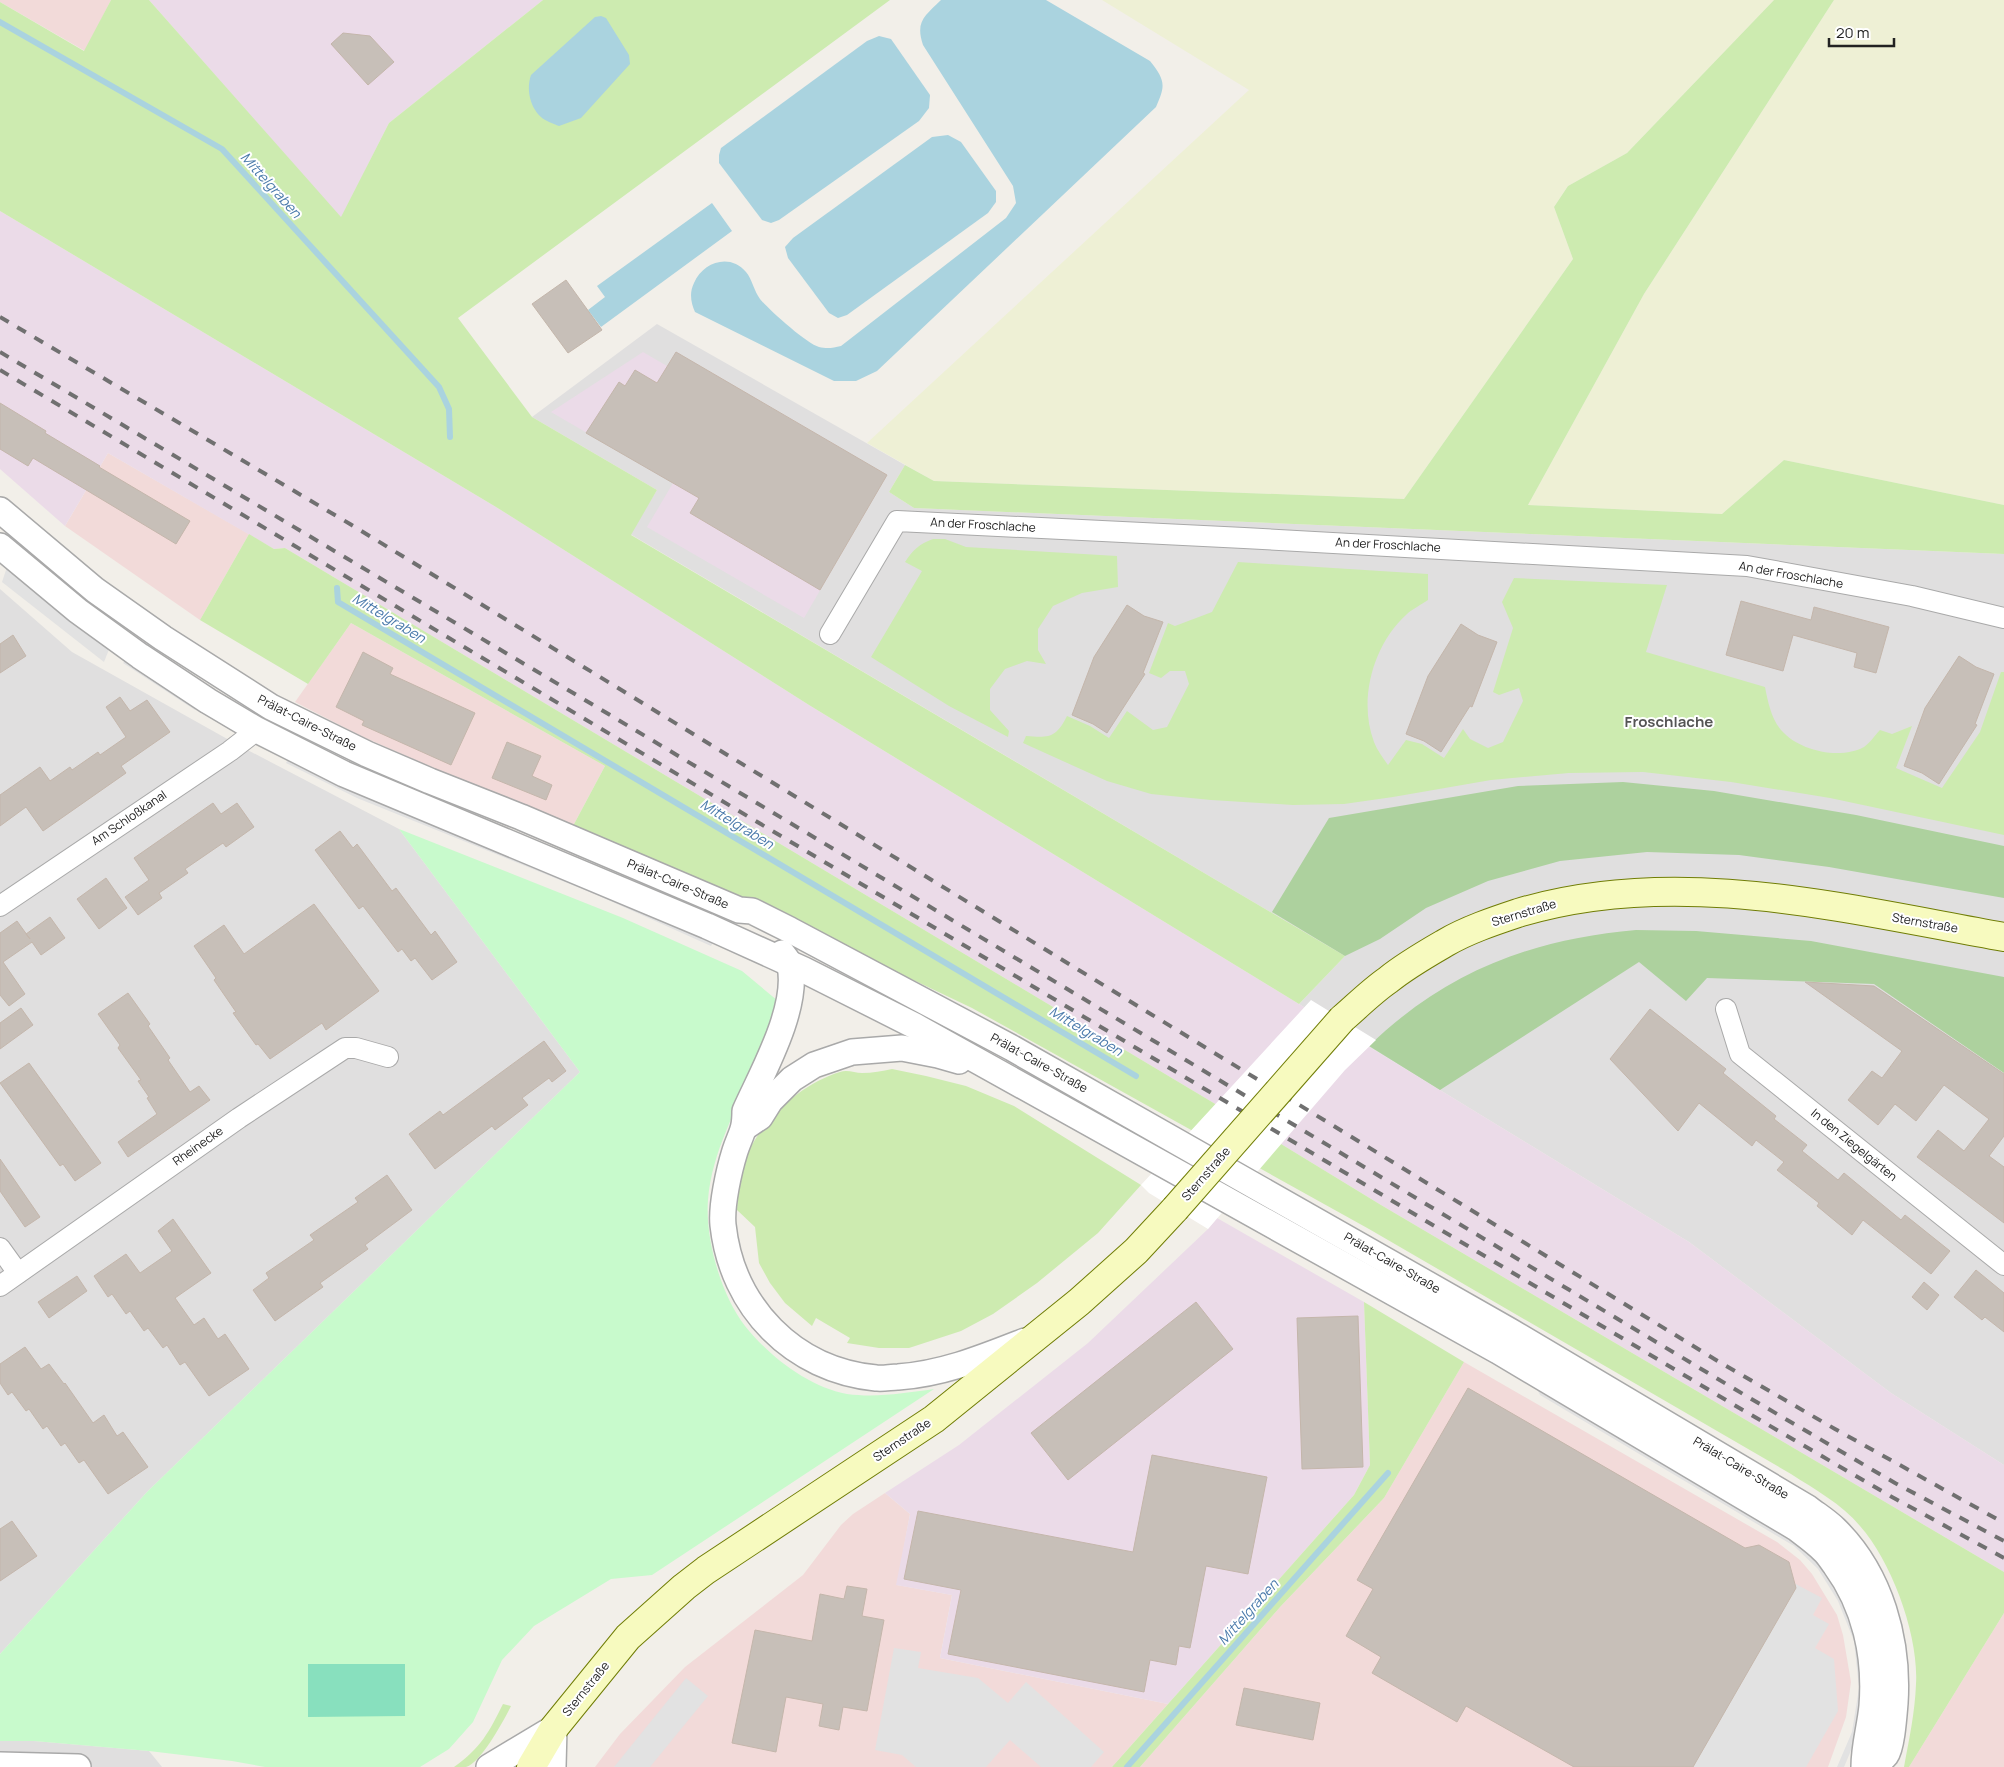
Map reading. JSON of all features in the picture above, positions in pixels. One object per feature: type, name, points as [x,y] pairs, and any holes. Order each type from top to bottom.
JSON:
[{"type":"main road","name":"Sternstraße","points":[[531,1767],[554,1728],[628,1637],[706,1570],[934,1419],[1079,1302],[1136,1251],[1342,1019],[1388,980],[1446,942],[1496,920],[1550,903],[1640,892],[1722,893],[1822,905],[2004,937]]},
{"type":"street","name":"Prälat-Caire-Straße","points":[[0,510],[95,590],[162,638],[271,707],[367,754],[739,910],[752,910],[1012,1048],[1330,1228],[1796,1528],[1824,1550],[1847,1582],[1860,1610],[1872,1656],[1872,1708],[1864,1747],[1864,1767]]},
{"type":"street","name":"An der Froschlache","points":[[830,634],[897,521],[1274,539],[1747,566],[1912,596],[2004,618]]},
{"type":"street","name":"Prälat-Caire-Straße","points":[[0,546],[78,611],[140,656],[208,701],[257,730],[344,774],[698,922],[790,964],[915,1026],[1317,1250],[1504,1341],[1808,1508],[1835,1529],[1857,1556],[1871,1579],[1891,1632],[1895,1657],[1896,1683],[1892,1733],[1886,1755],[1871,1767]]},
{"type":"street","points":[[257,730],[271,707]]},
{"type":"street","name":"Am Schloßkanal","points":[[0,906],[230,751],[257,730]]},
{"type":"street","points":[[466,824],[476,800]]},
{"type":"street","points":[[739,910],[746,922],[770,937],[790,964],[791,981],[784,1019],[745,1111],[745,1127],[735,1150],[727,1182],[723,1223],[729,1260],[748,1302],[771,1330],[796,1351],[824,1365],[847,1373],[877,1378],[934,1372],[974,1361],[1037,1336]]},
{"type":"street","name":"In den Ziegelgärten","points":[[1726,1009],[1740,1054],[2004,1265]]},
{"type":"street","name":"Rheinecke","points":[[0,1286],[239,1118],[345,1048],[356,1048],[388,1057]]},
{"type":"street","points":[[745,1127],[760,1117],[770,1101],[792,1079],[814,1066],[852,1052],[902,1048],[938,1055],[997,1073]]},
{"type":"street","points":[[1317,1250],[1330,1228]]},
{"type":"street","points":[[0,1248],[18,1273]]},
{"type":"street","points":[[489,1767],[554,1728]]},
{"type":"street","points":[[553,1767],[554,1728]]},
{"type":"street","points":[[0,1765],[78,1767]]},
{"type":"shaded area","points":[[0,0],[111,0],[85,51],[0,2]]},
{"type":"shaded area","points":[[149,0],[543,0],[389,123],[341,218]]},
{"type":"shaded area","points":[[0,211],[496,507],[809,705],[1689,1242],[1891,1393],[2004,1465],[2004,1572],[1381,1205],[285,548],[274,549],[108,453],[65,526],[0,469]]},
{"type":"shaded area","points":[[657,324],[905,465],[889,492],[914,508],[2004,554],[2004,1465],[1891,1393],[1689,1242],[1299,1004],[1345,956],[630,534],[657,490],[532,417]]},
{"type":"shaded area","points":[[643,352],[667,366],[676,352],[887,475],[804,618],[647,527],[673,483],[551,412]]},
{"type":"shaded area","points":[[108,453],[249,534],[200,620],[65,526]]},
{"type":"shaded area","points":[[7,567],[110,647],[104,662],[2,582]]},
{"type":"shaded area","points":[[0,589],[72,652],[238,745],[399,829],[580,1072],[147,1492],[0,1654]]},
{"type":"shaded area","points":[[351,623],[605,766],[573,826],[458,779],[361,736],[295,702]]},
{"type":"shaded area","points":[[127,658],[198,704],[195,710],[123,663]]},
{"type":"shaded area","points":[[289,758],[714,940],[711,946],[597,895],[357,798],[286,763]]},
{"type":"shaded area","points":[[1217,1218],[1364,1302],[1370,1465],[1354,1495],[1168,1704],[940,1658],[952,1595],[896,1585],[910,1514],[885,1493],[959,1445],[1088,1343],[1208,1229]]},
{"type":"shaded area","points":[[1464,1362],[1777,1542],[1800,1560],[1812,1574],[1837,1615],[1843,1635],[1851,1682],[1846,1717],[1828,1767],[1140,1767],[1281,1606],[1384,1498]]},
{"type":"shaded area","points":[[1535,1385],[1786,1533],[1825,1568],[1851,1614],[1864,1664],[1858,1734],[1844,1767],[1837,1767],[1852,1732],[1859,1688],[1854,1641],[1838,1601],[1818,1569],[1794,1546],[1540,1395]]},
{"type":"shaded area","points":[[885,1493],[910,1514],[897,1585],[952,1595],[940,1658],[1168,1704],[1112,1767],[595,1767],[620,1734],[685,1667],[803,1575],[841,1525],[853,1514]]},
{"type":"shaded area","points":[[1792,1582],[1822,1598],[1813,1615],[1829,1624],[1815,1648],[1834,1659],[1838,1711],[1806,1767],[1686,1767]]},
{"type":"shaded area","points":[[2004,1613],[2004,1767],[1909,1767]]},
{"type":"shaded area","points":[[894,1648],[921,1652],[918,1668],[978,1678],[1008,1703],[1026,1682],[1104,1752],[1091,1767],[1041,1767],[1010,1740],[986,1767],[916,1767],[902,1755],[875,1750]]},
{"type":"shaded area","points":[[686,1678],[708,1696],[650,1767],[614,1767]]},
{"type":"shaded area","points":[[0,1741],[34,1741],[149,1751],[162,1767],[0,1767]]},
{"type":"green space","points":[[111,0],[149,0],[341,217],[389,123],[543,0],[890,0],[458,318],[532,417],[657,490],[631,535],[1345,956],[1299,1004],[809,705],[496,507],[0,211],[0,2],[84,51]]},
{"type":"green space","points":[[1102,0],[1774,0],[1627,153],[1568,186],[1554,207],[1573,259],[1404,499],[934,481],[867,443],[1249,90]]},
{"type":"green space","points":[[1774,0],[1834,0],[1644,294],[1528,505],[1722,514],[1784,460],[2004,505],[2004,554],[914,508],[889,492],[905,465],[934,481],[1404,499],[1573,259],[1554,207],[1568,186],[1627,153]]},
{"type":"green space","points":[[1834,0],[2004,0],[2004,505],[1784,460],[1722,514],[1528,505],[1644,294]]},
{"type":"green space","points":[[249,534],[274,549],[285,548],[1381,1205],[2004,1572],[2004,1613],[1909,1767],[1904,1767],[1913,1715],[1916,1665],[1908,1622],[1893,1579],[1883,1559],[1860,1526],[1836,1504],[1791,1474],[1369,1229],[972,1008],[748,901],[573,826],[605,766],[351,623],[308,684],[200,620]]},
{"type":"green space","points":[[933,539],[945,539],[966,547],[1117,556],[1118,587],[1082,593],[1053,606],[1038,629],[1038,650],[1046,664],[1027,661],[1005,669],[990,689],[990,710],[1009,731],[1008,737],[949,706],[871,657],[922,571],[905,562],[917,548]]},
{"type":"green space","points":[[1238,562],[1428,574],[1428,600],[1408,613],[1394,627],[1377,657],[1368,691],[1369,726],[1375,745],[1388,765],[1406,740],[1422,744],[1444,758],[1463,729],[1470,739],[1488,748],[1503,742],[1523,701],[1519,688],[1499,695],[1493,692],[1513,628],[1502,602],[1514,578],[1667,585],[1646,652],[1765,687],[1772,715],[1781,730],[1798,743],[1809,748],[1832,753],[1854,751],[1864,747],[1880,730],[1892,734],[1912,726],[1896,768],[1942,788],[1980,732],[2001,672],[2004,672],[2004,835],[1830,798],[1731,782],[1643,772],[1569,773],[1491,780],[1344,804],[1293,805],[1211,800],[1151,794],[1107,781],[1023,743],[1026,736],[1041,737],[1055,733],[1067,716],[1090,726],[1109,738],[1127,711],[1153,730],[1167,727],[1189,684],[1185,671],[1170,671],[1161,678],[1149,673],[1168,623],[1175,626],[1212,612]]},
{"type":"green space","points":[[1623,782],[1714,791],[1856,815],[2004,846],[2004,898],[1829,867],[1739,855],[1647,852],[1560,861],[1488,881],[1426,908],[1380,939],[1345,956],[1272,912],[1329,818],[1518,786]]},
{"type":"green space","points":[[399,829],[623,918],[742,971],[778,1001],[758,1057],[726,1131],[714,1164],[710,1182],[708,1200],[709,1232],[716,1266],[722,1283],[736,1313],[755,1337],[790,1369],[818,1385],[847,1394],[858,1395],[890,1395],[934,1389],[652,1575],[611,1579],[534,1626],[502,1660],[473,1722],[449,1749],[420,1767],[265,1767],[149,1751],[34,1741],[0,1741],[0,1654],[147,1492],[580,1072]]},
{"type":"green space","points":[[1636,930],[1696,931],[1811,941],[2004,977],[2004,1073],[1874,984],[1707,978],[1686,1001],[1639,962],[1440,1090],[1369,1046],[1398,1020],[1428,998],[1459,979],[1492,964],[1526,951],[1561,942]]},
{"type":"green space","points":[[892,1069],[966,1086],[1014,1106],[1141,1185],[1098,1233],[1037,1283],[993,1314],[961,1331],[909,1348],[879,1348],[847,1343],[850,1338],[816,1318],[812,1326],[785,1303],[770,1283],[759,1263],[755,1227],[737,1210],[739,1181],[743,1164],[759,1134],[781,1108],[809,1086],[840,1072],[866,1073]]},
{"type":"green space","points":[[1364,1302],[1464,1362],[1384,1498],[1281,1606],[1140,1767],[1112,1767],[1354,1495],[1370,1465]]},
{"type":"green space","points":[[308,1664],[405,1664],[405,1716],[308,1717]]},
{"type":"green space","points":[[503,1704],[511,1706],[485,1750],[472,1764],[466,1767],[454,1767],[478,1746]]},
{"type":"water","points":[[941,0],[1046,0],[1150,61],[1159,73],[1162,83],[1156,107],[877,371],[856,381],[834,381],[695,312],[691,294],[692,287],[698,276],[710,265],[717,262],[732,263],[740,266],[746,272],[764,304],[797,333],[819,347],[841,346],[1006,218],[1016,203],[1013,186],[923,45],[920,30],[921,24],[926,15]]},
{"type":"water","points":[[601,16],[606,18],[629,55],[630,64],[581,118],[559,126],[547,121],[537,113],[530,98],[529,86],[531,75],[595,17]]},
{"type":"water","points":[[879,36],[891,39],[930,95],[929,108],[919,121],[779,220],[771,223],[762,220],[719,163],[721,148],[867,41]]},
{"type":"water","points":[[948,135],[961,142],[996,191],[996,202],[988,213],[847,315],[838,318],[829,313],[788,258],[785,247],[793,238],[932,137]]},
{"type":"water","points":[[712,203],[732,231],[601,327],[588,310],[605,297],[597,286]]},
{"type":"pier","points":[[1311,1000],[1376,1040],[1345,1070],[1208,1229],[1149,1193],[1141,1185]]},
{"type":"building","points":[[343,33],[370,36],[394,62],[368,85],[331,44]]},
{"type":"building","points":[[566,280],[602,330],[568,353],[532,304]]},
{"type":"building","points":[[676,352],[887,475],[820,590],[690,513],[699,498],[586,433],[619,382],[625,386],[635,370],[657,383]]},
{"type":"building","points":[[0,403],[99,467],[190,521],[176,544],[33,458],[28,466],[0,449]]},
{"type":"building","points":[[1741,601],[1811,620],[1814,607],[1889,627],[1876,673],[1854,667],[1857,653],[1793,635],[1783,671],[1726,655]]},
{"type":"building","points":[[1127,605],[1144,616],[1163,622],[1143,673],[1145,674],[1107,733],[1093,724],[1072,715],[1094,657]]},
{"type":"building","points":[[1461,624],[1478,635],[1497,642],[1472,707],[1470,706],[1441,752],[1424,741],[1406,734],[1428,676]]},
{"type":"building","points":[[13,635],[26,656],[0,673],[0,644]]},
{"type":"building","points":[[363,652],[393,668],[390,674],[475,713],[451,765],[362,725],[364,721],[336,707]]},
{"type":"building","points":[[1959,656],[1976,667],[1994,674],[1975,724],[1977,725],[1939,784],[1922,773],[1904,766],[1925,708]]},
{"type":"building","points":[[120,697],[130,711],[147,700],[170,732],[121,766],[126,773],[43,831],[26,807],[0,826],[0,795],[40,767],[50,781],[70,767],[72,770],[98,752],[100,755],[126,737],[106,707]]},
{"type":"building","points":[[507,742],[541,756],[532,776],[552,785],[546,800],[492,778]]},
{"type":"building","points":[[213,803],[221,814],[237,803],[254,827],[226,847],[223,843],[185,869],[188,873],[159,893],[162,898],[138,915],[125,897],[149,880],[134,858]]},
{"type":"building","points":[[340,831],[353,848],[357,844],[392,891],[396,888],[431,935],[435,931],[457,962],[432,980],[415,958],[411,961],[402,949],[398,952],[363,906],[359,909],[315,850]]},
{"type":"building","points":[[106,878],[127,908],[99,929],[77,899]]},
{"type":"building","points":[[314,904],[379,991],[326,1030],[322,1023],[270,1059],[258,1044],[256,1045],[233,1013],[236,1012],[194,946],[224,925],[244,954]]},
{"type":"building","points":[[50,917],[65,938],[41,955],[32,942],[3,962],[25,994],[9,1006],[0,995],[0,933],[17,921],[26,934]]},
{"type":"building","points":[[1805,982],[1874,986],[2004,1074],[2004,1136],[1989,1156],[2004,1167],[2004,1223],[1917,1157],[1938,1130],[1964,1151],[1989,1119],[1944,1085],[1916,1121],[1895,1104],[1878,1125],[1848,1100],[1872,1071],[1882,1078],[1902,1051]]},
{"type":"building","points":[[128,993],[150,1024],[148,1026],[170,1058],[168,1060],[190,1092],[199,1086],[210,1100],[128,1157],[118,1142],[157,1114],[147,1098],[149,1097],[138,1081],[141,1080],[118,1048],[120,1045],[98,1014]]},
{"type":"building","points":[[21,1008],[33,1025],[0,1049],[0,1023]]},
{"type":"building","points":[[1650,1009],[1726,1069],[1723,1073],[1776,1116],[1774,1119],[1807,1145],[1802,1151],[1838,1180],[1844,1173],[1901,1220],[1905,1215],[1950,1251],[1931,1274],[1863,1220],[1852,1235],[1817,1206],[1819,1203],[1777,1170],[1784,1162],[1756,1140],[1752,1146],[1699,1103],[1678,1131],[1610,1059]]},
{"type":"building","points":[[544,1041],[566,1071],[552,1082],[549,1078],[522,1098],[528,1105],[495,1130],[492,1126],[435,1169],[409,1134],[440,1111],[443,1115]]},
{"type":"building","points":[[29,1063],[101,1163],[75,1181],[63,1164],[60,1166],[0,1083]]},
{"type":"building","points":[[0,1159],[40,1217],[25,1227],[0,1191]]},
{"type":"building","points":[[387,1175],[412,1210],[365,1245],[368,1249],[320,1283],[323,1287],[275,1321],[253,1290],[269,1278],[266,1273],[314,1240],[310,1235],[358,1202],[355,1198]]},
{"type":"building","points":[[173,1219],[211,1273],[175,1298],[194,1325],[204,1318],[218,1339],[225,1334],[249,1369],[209,1396],[185,1362],[180,1365],[167,1345],[163,1348],[148,1328],[144,1331],[130,1311],[126,1314],[112,1294],[108,1297],[94,1276],[126,1254],[140,1273],[172,1251],[158,1231]]},
{"type":"building","points":[[1976,1270],[2004,1293],[2004,1332],[1985,1317],[1982,1320],[1954,1297]]},
{"type":"building","points":[[77,1276],[87,1291],[49,1318],[38,1302]]},
{"type":"building","points":[[1924,1282],[1939,1295],[1927,1310],[1912,1297]]},
{"type":"building","points":[[1196,1302],[1233,1349],[1068,1480],[1031,1433]]},
{"type":"building","points":[[1358,1316],[1363,1467],[1302,1469],[1297,1318]]},
{"type":"building","points":[[25,1347],[41,1369],[49,1364],[93,1423],[104,1415],[117,1436],[123,1432],[148,1467],[108,1494],[84,1460],[79,1463],[65,1443],[61,1446],[47,1426],[43,1429],[29,1409],[26,1411],[12,1392],[8,1395],[0,1383],[0,1364]]},
{"type":"building","points":[[1468,1388],[1745,1548],[1759,1545],[1789,1562],[1796,1588],[1693,1767],[1574,1767],[1466,1706],[1457,1722],[1372,1673],[1381,1657],[1346,1636],[1373,1589],[1357,1580]]},
{"type":"building","points":[[1152,1455],[1267,1477],[1248,1574],[1206,1566],[1190,1648],[1179,1646],[1176,1665],[1150,1660],[1144,1692],[948,1654],[961,1590],[904,1579],[918,1511],[1133,1552]]},
{"type":"building","points":[[12,1521],[37,1556],[0,1581],[0,1529]]},
{"type":"building","points":[[847,1586],[867,1589],[862,1616],[884,1620],[867,1711],[843,1707],[839,1730],[819,1726],[823,1704],[786,1697],[776,1752],[732,1743],[755,1630],[812,1641],[820,1594],[844,1599]]},
{"type":"building","points":[[1244,1688],[1320,1703],[1313,1740],[1236,1725]]},
{"type":"waterway","name":"Mittelgraben","points":[[0,22],[222,149],[439,387],[449,409],[450,437]]},
{"type":"waterway","name":"Mittelgraben","points":[[337,588],[338,602],[1136,1076]]},
{"type":"waterway","name":"Mittelgraben","points":[[1127,1767],[1388,1473]]},
{"type":"railway","points":[[0,317],[350,524],[1721,1363],[2004,1523]]},
{"type":"railway","points":[[0,352],[1748,1397],[1895,1483],[2004,1541]]},
{"type":"railway","points":[[0,370],[1741,1409],[1892,1497],[2004,1558]]},
{"type":"district","name":"Froschlache","points":[[1669,722]]}]
